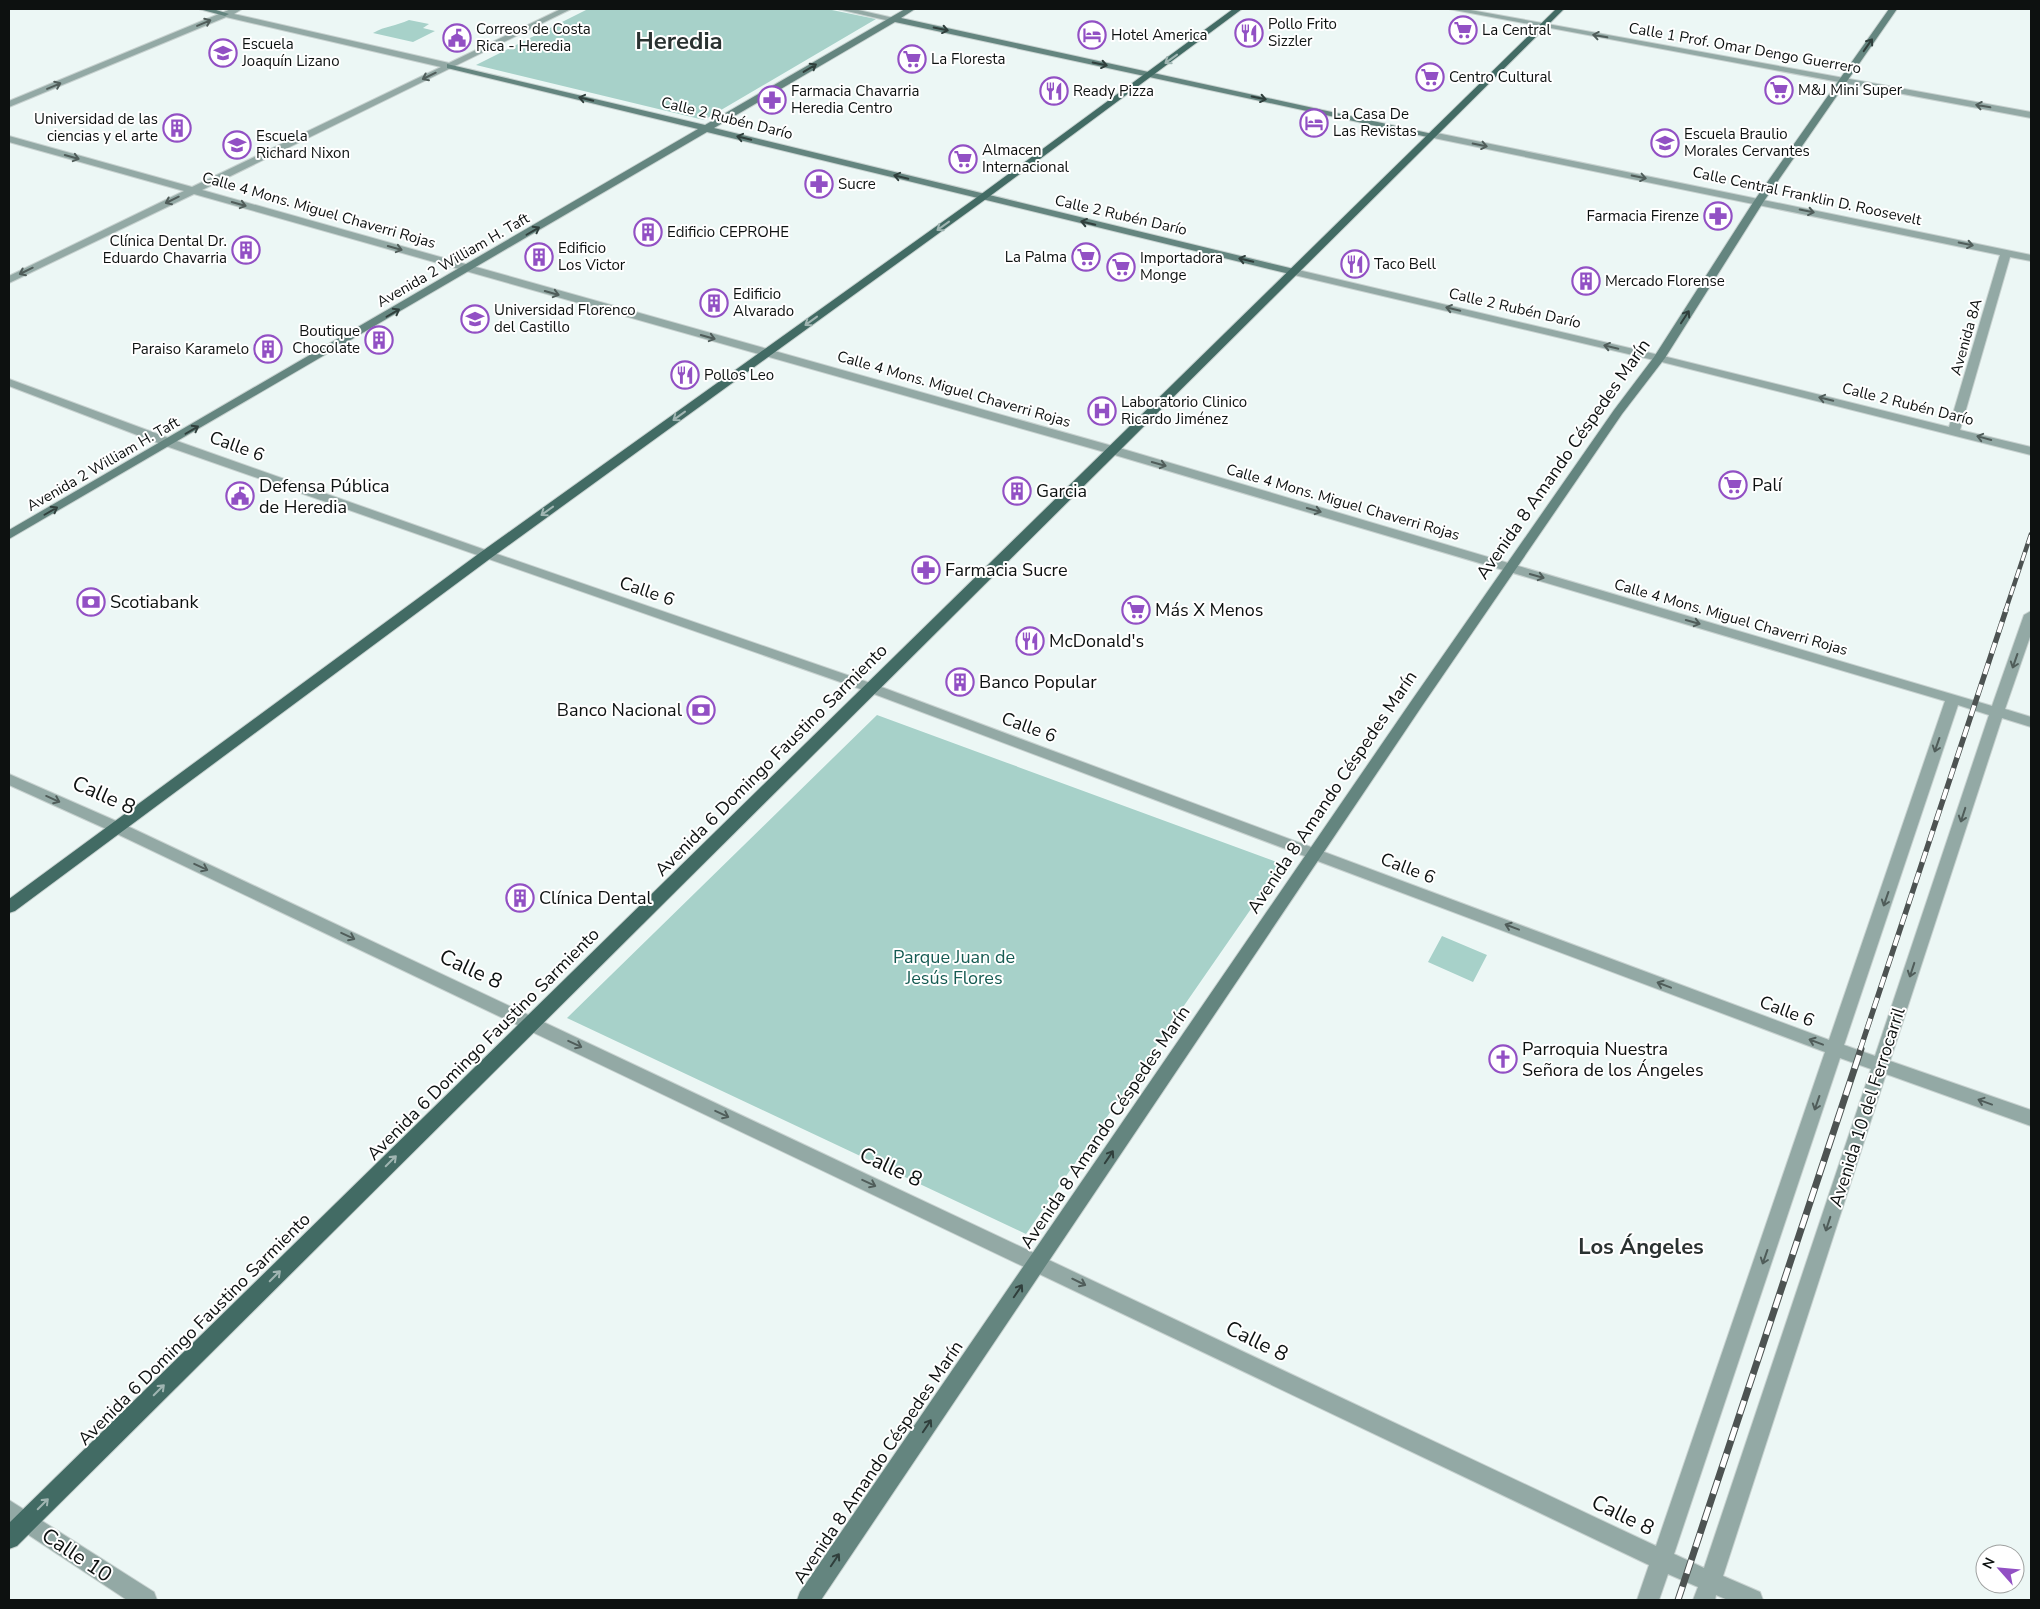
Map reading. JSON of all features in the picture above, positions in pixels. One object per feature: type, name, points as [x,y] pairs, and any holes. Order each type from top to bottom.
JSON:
[{"type":"main road","points":[[9,907],[486,555],[982,197],[1238,9]]},
{"type":"main road","name":"Avenida 6 Domingo Faustino Sarmiento","points":[[9,1538],[17,1515],[531,1023],[1560,9]]},
{"type":"street","name":"Calle 2 Rubén Darío","points":[[203,9],[450,66],[982,197],[1658,358],[1954,430],[2031,451]]},
{"type":"street","points":[[9,104],[238,9]]},
{"type":"street","points":[[9,280],[567,9]]},
{"type":"street","name":"Calle Central Franklin D. Roosevelt","points":[[842,9],[1432,135],[2031,258]]},
{"type":"street","name":"Avenida 2 William H. Taft","points":[[9,536],[911,9]]},
{"type":"street","name":"Calle 1 Prof. Omar Dengo Guerrero","points":[[1453,9],[2031,115]]},
{"type":"street","name":"Avenida 8 Amando Céspedes Marín","points":[[808,1600],[1510,568],[1618,412],[1658,358],[1759,201],[1893,9]]},
{"type":"street","name":"Calle 4 Mons. Miguel Chaverri Rojas","points":[[9,138],[1112,450],[2031,722]]},
{"type":"street","name":"Avenida 8A","points":[[1954,430],[2006,253]]},
{"type":"street","name":"Calle 6","points":[[9,382],[170,443],[871,688],[1835,1049],[2031,1118]]},
{"type":"street","name":"Avenida 10 del Ferrocarril","points":[[1704,1600],[1997,712],[2031,615]]},
{"type":"street","points":[[1648,1600],[1953,699]]},
{"type":"street","name":"Calle 8","points":[[9,779],[118,828],[1038,1262],[1662,1560],[1711,1580],[1752,1600]]},
{"type":"street","name":"Calle 10","points":[[17,1515],[146,1600]]},
{"type":"green space","points":[[588,9],[827,9],[876,19],[704,120],[476,65]]},
{"type":"green space","points":[[409,20],[429,24],[423,28],[435,31],[413,42],[373,33],[400,24]]},
{"type":"green space","name":"Parque Juan de Jesús Flores","points":[[877,715],[1282,864],[1026,1234],[567,1018]]},
{"type":"green space","points":[[1442,936],[1487,955],[1473,982],[1428,962]]},
{"type":"railway","points":[[2005,612],[2031,534]]},
{"type":"railway","points":[[1860,1050],[2006,610]]},
{"type":"railway","points":[[1678,1600],[1861,1049]]},
{"type":"place","name":"La Central","points":[[1463,30]]},
{"type":"place","name":"Pollo Frito Sizzler","points":[[1249,33]]},
{"type":"place","name":"Hotel America","points":[[1092,35]]},
{"type":"place","name":"Correos de Costa Rica - Heredia","points":[[457,38]]},
{"type":"place","name":"Escuela Joaquín Lizano","points":[[223,53]]},
{"type":"place","name":"La Floresta","points":[[912,59]]},
{"type":"place","name":"Centro Cultural","points":[[1430,77]]},
{"type":"place","name":"M&J Mini Super","points":[[1779,90]]},
{"type":"place","name":"Ready Pizza","points":[[1054,91]]},
{"type":"place","name":"Farmacia Chavarria Heredia Centro","points":[[772,100]]},
{"type":"place","name":"La Casa De Las Revistas","points":[[1314,123]]},
{"type":"place","name":"Universidad de las ciencias y el arte","points":[[177,128]]},
{"type":"place","name":"Escuela Braulio Morales Cervantes","points":[[1665,143]]},
{"type":"place","name":"Escuela Richard Nixon","points":[[237,145]]},
{"type":"place","name":"Almacen Internacional","points":[[963,159]]},
{"type":"place","name":"Sucre","points":[[819,184]]},
{"type":"place","name":"Farmacia Firenze","points":[[1718,216]]},
{"type":"place","name":"Edificio CEPROHE","points":[[648,232]]},
{"type":"place","name":"Clínica Dental Dr. Eduardo Chavarria","points":[[246,250]]},
{"type":"place","name":"Edificio Los Victor","points":[[539,257]]},
{"type":"place","name":"La Palma","points":[[1086,257]]},
{"type":"place","name":"Taco Bell","points":[[1355,264]]},
{"type":"place","name":"Importadora Monge","points":[[1121,267]]},
{"type":"place","name":"Mercado Florense","points":[[1586,281]]},
{"type":"place","name":"Edificio Alvarado","points":[[714,303]]},
{"type":"place","name":"Universidad Florenco del Castillo","points":[[475,319]]},
{"type":"place","name":"Boutique Chocolate","points":[[379,340]]},
{"type":"place","name":"Paraiso Karamelo","points":[[268,349]]},
{"type":"place","name":"Pollos Leo","points":[[685,375]]},
{"type":"place","name":"Laboratorio Clinico Ricardo Jiménez","points":[[1102,411]]},
{"type":"place","name":"Palí","points":[[1733,485]]},
{"type":"place","name":"Garcia","points":[[1017,491]]},
{"type":"place","name":"Defensa Pública de Heredia","points":[[240,496]]},
{"type":"place","name":"Farmacia Sucre","points":[[926,570]]},
{"type":"place","name":"Scotiabank","points":[[91,602]]},
{"type":"place","name":"Más X Menos","points":[[1136,610]]},
{"type":"place","name":"McDonald's","points":[[1030,641]]},
{"type":"place","name":"Banco Popular","points":[[960,682]]},
{"type":"place","name":"Banco Nacional","points":[[701,710]]},
{"type":"place","name":"Clínica Dental","points":[[520,898]]},
{"type":"place","name":"Parroquia Nuestra Señora de los Ángeles","points":[[1503,1059]]},
{"type":"district","name":"Heredia","points":[[679,41]]},
{"type":"district","name":"Los Ángeles","points":[[1641,1246]]}]
